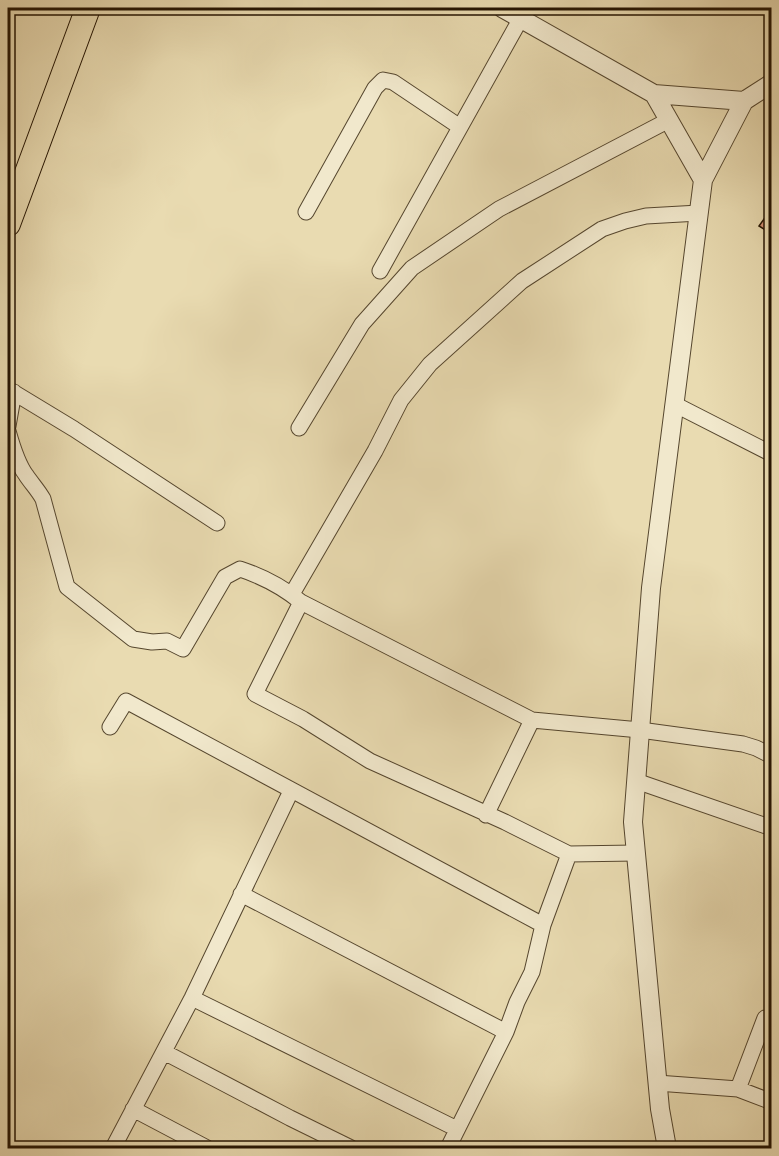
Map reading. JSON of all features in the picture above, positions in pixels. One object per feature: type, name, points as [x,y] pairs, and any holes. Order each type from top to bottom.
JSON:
[{"type":"main road","points":[[8,224],[88,8]]},
{"type":"street","points":[[502,8],[654,94],[744,101]]},
{"type":"street","points":[[380,271],[521,18]]},
{"type":"street","points":[[306,212],[375,88],[383,80],[393,82],[460,127]]},
{"type":"street","points":[[667,1149],[657,1083],[633,822],[651,588],[703,180],[744,101],[771,83]]},
{"type":"street","points":[[654,94],[703,180]]},
{"type":"street","points":[[299,428],[362,324],[412,268],[499,210],[669,120]]},
{"type":"street","points":[[636,853],[569,854],[505,822],[370,761],[303,719],[255,694],[296,598],[402,400],[430,364],[522,281],[602,229],[646,216],[699,213]]},
{"type":"street","points":[[8,426],[11,390],[217,523]]},
{"type":"street","points":[[674,404],[771,454]]},
{"type":"street","points":[[8,431],[11,444],[25,474],[38,488],[43,499],[67,587],[133,639],[152,642],[168,641],[183,649],[225,577],[240,569],[532,720],[640,730],[743,744],[771,756]]},
{"type":"street","points":[[110,727],[126,701],[543,924]]},
{"type":"street","points":[[486,815],[532,720]]},
{"type":"street","points":[[636,781],[771,828]]},
{"type":"street","points":[[114,1149],[192,998],[291,791]]},
{"type":"street","points":[[448,1149],[506,1032],[532,972],[543,924],[569,854]]},
{"type":"street","points":[[241,894],[506,1032]]},
{"type":"street","points":[[192,998],[457,1129]]},
{"type":"street","points":[[738,1089],[765,1018],[771,1020]]},
{"type":"street","points":[[164,1052],[351,1149]]},
{"type":"street","points":[[657,1083],[738,1089],[771,1102]]},
{"type":"street","points":[[133,1109],[207,1149]]},
{"type":"building","points":[[772,208],[772,234],[759,226]]}]
